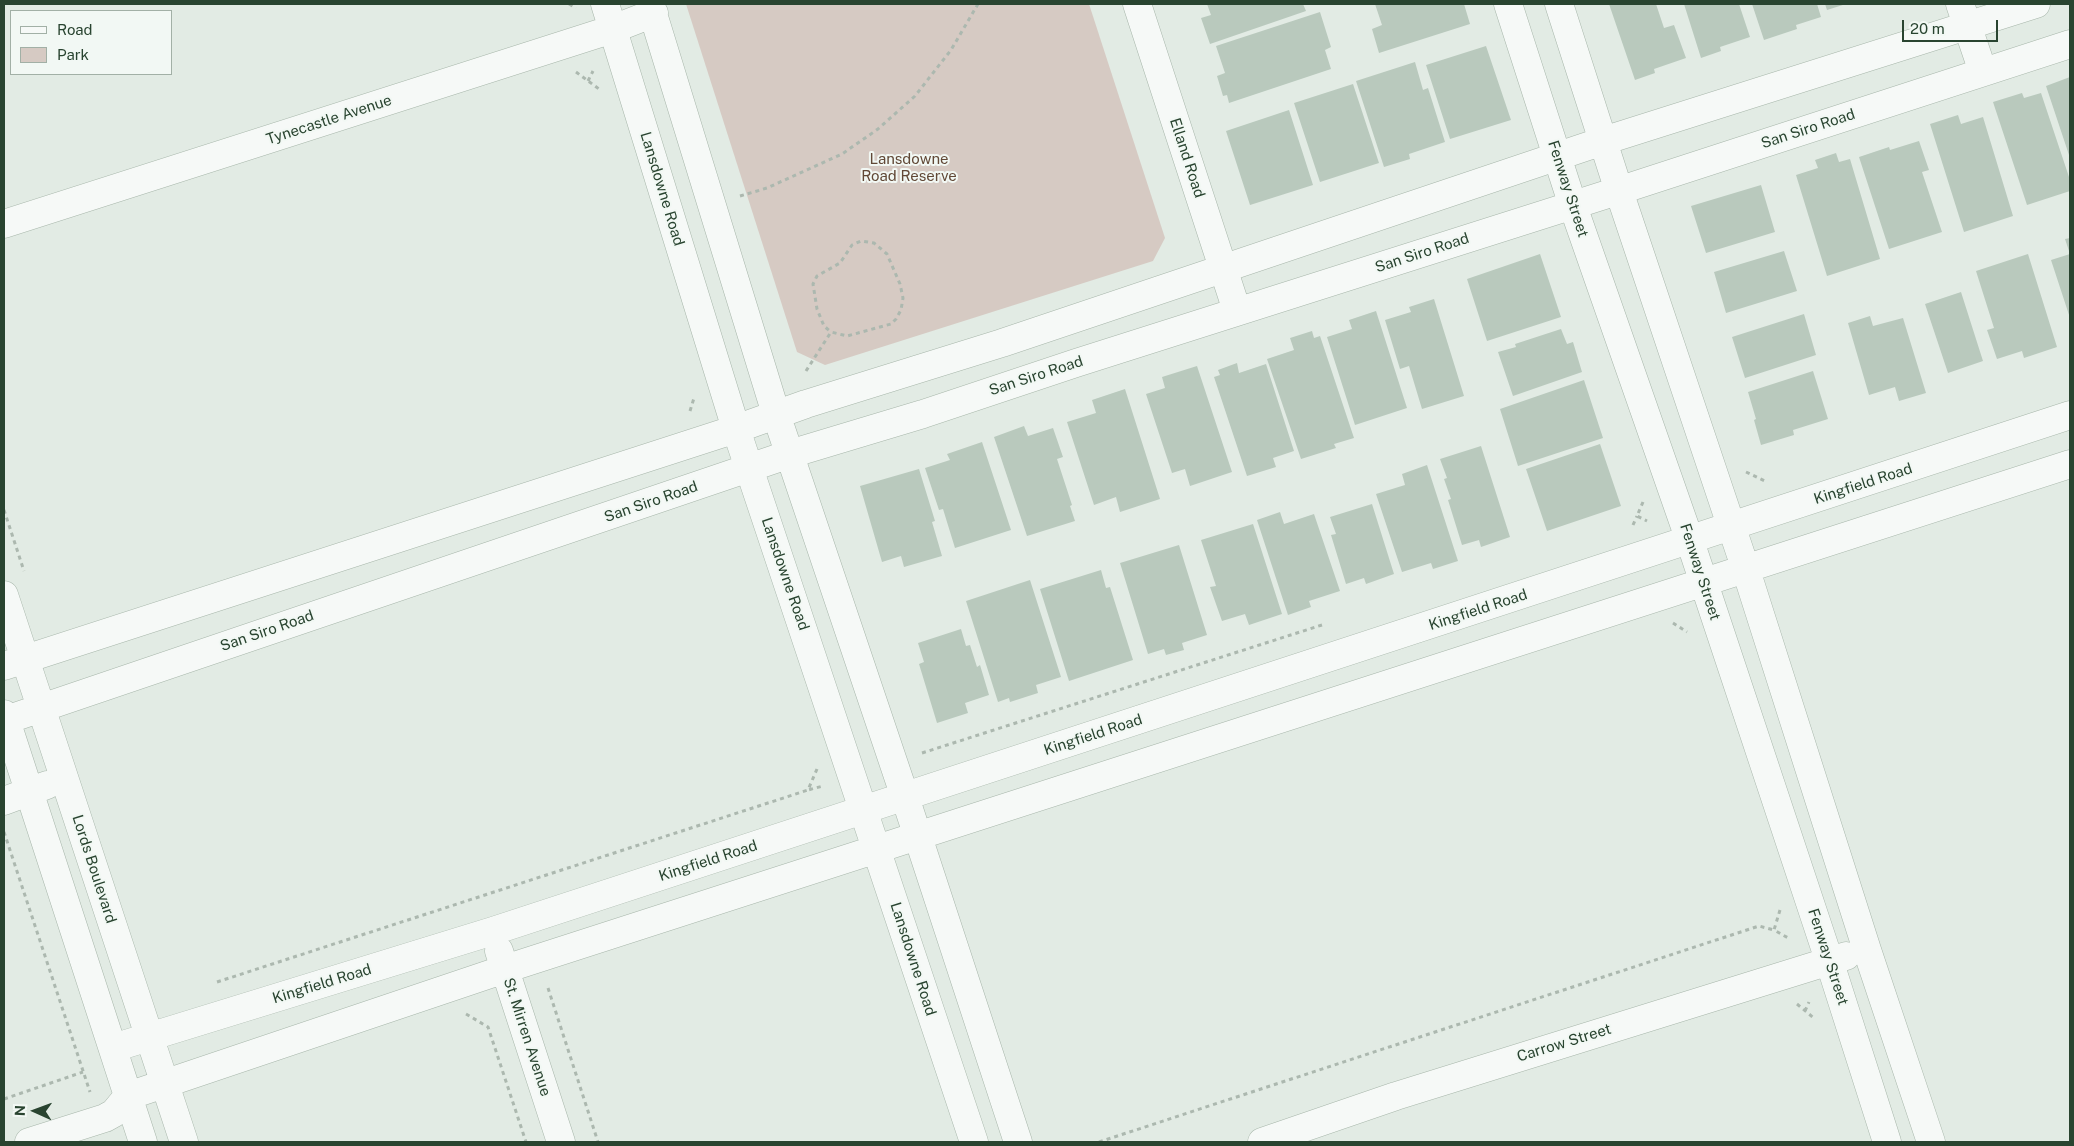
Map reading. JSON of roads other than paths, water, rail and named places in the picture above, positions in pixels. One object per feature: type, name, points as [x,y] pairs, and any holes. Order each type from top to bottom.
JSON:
[{"type":"street","name":"Elland Road","points":[[1137,4],[1237,311]]},
{"type":"street","name":"Fenway Street","points":[[1508,4],[1573,206],[1690,541],[1829,960],[1887,1142]]},
{"type":"street","points":[[1559,4],[1619,191],[1732,527],[1867,950],[1932,1142]]},
{"type":"street","points":[[15,662],[736,429],[776,414],[1002,343],[1603,141],[1963,15],[2036,4]]},
{"type":"street","points":[[652,9],[776,414],[918,836],[1018,1142]]},
{"type":"street","name":"Tynecastle Avenue","points":[[4,224],[609,16],[652,9]]},
{"type":"street","points":[[1963,15],[1982,72]]},
{"type":"street","name":"Lansdowne Road","points":[[609,16],[736,429],[974,1142]]},
{"type":"street","name":"San Siro Road","points":[[5,717],[41,708],[790,454],[923,414],[1237,311],[1573,206],[2070,44]]},
{"type":"street","name":"Kingfield Road","points":[[114,1048],[493,931],[1690,541],[2070,415]]},
{"type":"street","points":[[29,1142],[99,1120],[114,1113],[128,1096],[164,1082],[505,969],[2070,464]]},
{"type":"street","name":"Lords Boulevard","points":[[4,595],[15,662],[41,708],[184,1142]]},
{"type":"street","points":[[5,717],[143,1142]]},
{"type":"street","points":[[4,801],[64,778]]},
{"type":"street","name":"St. Mirren Avenue","points":[[493,931],[561,1142]]},
{"type":"street","name":"Carrow Street","points":[[1262,1142],[1396,1096],[1829,960],[1867,950]]},
{"type":"park label","name":"Lansdowne Road Reserve","points":[[909,168]]}]
